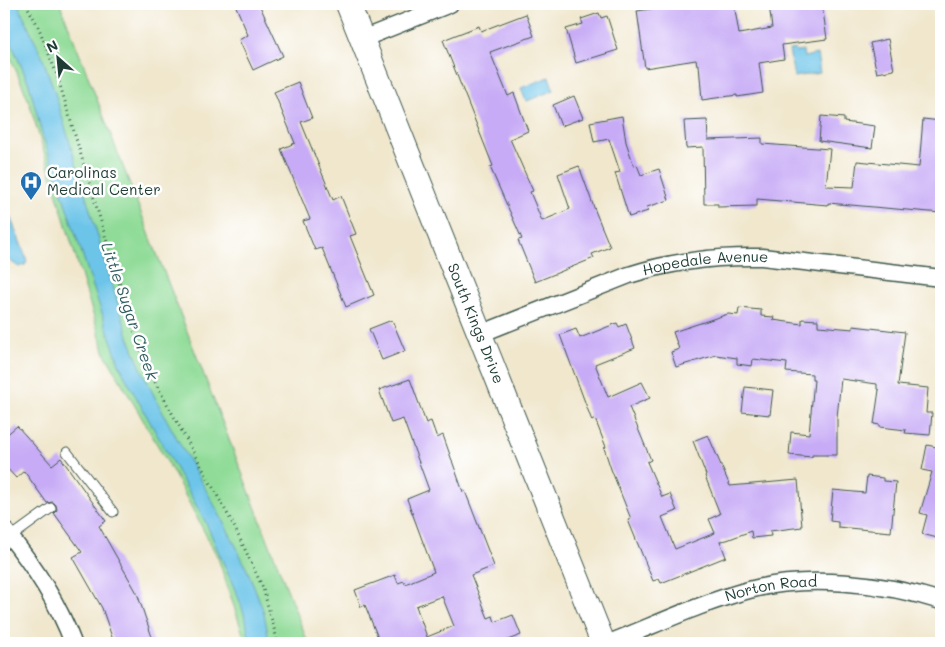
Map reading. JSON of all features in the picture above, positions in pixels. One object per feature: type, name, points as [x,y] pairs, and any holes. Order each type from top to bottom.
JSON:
[{"type":"street","name":"South Kings Drive","points":[[348,4],[603,643]]},
{"type":"street","points":[[362,39],[450,4]]},
{"type":"street","name":"Hopedale Avenue","points":[[480,334],[629,275],[653,268],[698,260],[728,257],[762,257],[941,278]]},
{"type":"street","points":[[7,533],[52,599],[73,643]]},
{"type":"street","name":"Norton Road","points":[[609,643],[730,596],[778,584],[825,583],[868,586],[902,591],[941,601]]},
{"type":"lane","points":[[68,452],[113,512]]},
{"type":"lane","points":[[81,486],[89,480]]},
{"type":"lane","points":[[7,533],[51,508]]},
{"type":"path","points":[[26,4],[57,75],[131,322],[150,373],[233,524],[263,588],[278,643]]},
{"type":"green space","points":[[4,4],[60,4],[308,643],[246,643],[218,558],[173,472],[105,354],[28,99],[4,42]]},
{"type":"water","points":[[4,4],[18,4],[42,56],[128,336],[158,403],[212,500],[245,565],[263,610],[269,643],[250,643],[246,620],[239,599],[206,523],[118,361],[42,134],[29,84],[12,45],[4,15]]},
{"type":"water","points":[[795,49],[796,52],[803,51],[804,57],[817,54],[820,73],[794,77],[789,50]]},
{"type":"water","points":[[549,77],[554,90],[527,101],[525,99],[521,88]]},
{"type":"water","points":[[4,201],[26,257],[27,262],[25,265],[19,267],[4,257]]},
{"type":"building","points":[[235,4],[259,4],[283,56],[253,70],[239,40],[248,35]]},
{"type":"building","points":[[650,4],[734,4],[739,34],[772,28],[769,4],[822,4],[827,39],[782,45],[784,59],[759,63],[763,93],[702,100],[699,65],[697,65],[696,60],[645,68],[637,11],[651,9]]},
{"type":"building","points":[[599,13],[601,18],[607,16],[618,50],[576,63],[566,29],[583,24],[581,19]]},
{"type":"building","points":[[526,14],[534,36],[490,52],[508,96],[514,93],[528,131],[510,139],[533,191],[530,192],[542,221],[570,209],[558,174],[579,166],[610,247],[592,254],[594,258],[535,282],[518,240],[522,239],[490,167],[493,166],[443,40],[479,26],[481,31]]},
{"type":"building","points":[[888,39],[894,70],[877,73],[870,43]]},
{"type":"building","points":[[298,82],[312,118],[301,122],[333,200],[341,196],[356,234],[350,236],[374,295],[346,307],[322,248],[315,250],[303,221],[310,219],[281,149],[295,143],[274,92]]},
{"type":"building","points":[[574,96],[583,118],[561,126],[553,105]]},
{"type":"building","points":[[622,116],[626,142],[634,166],[637,165],[641,175],[659,169],[669,200],[647,207],[648,211],[629,217],[615,173],[620,172],[609,139],[594,142],[590,122]]},
{"type":"building","points":[[821,116],[844,118],[844,122],[875,126],[872,148],[819,141]]},
{"type":"building","points":[[923,119],[941,121],[941,213],[757,199],[757,206],[718,207],[718,204],[704,204],[703,147],[686,148],[684,121],[707,120],[708,140],[762,138],[762,144],[830,149],[826,186],[854,187],[857,161],[919,167]]},
{"type":"building","points":[[739,308],[761,310],[761,316],[774,317],[773,320],[802,324],[802,319],[818,320],[818,326],[853,329],[853,326],[905,332],[898,385],[928,388],[926,413],[932,413],[930,435],[905,433],[906,430],[880,427],[880,425],[874,424],[879,390],[877,389],[877,384],[841,379],[837,417],[837,455],[812,455],[812,457],[789,455],[791,432],[809,434],[814,380],[812,380],[812,374],[786,372],[787,363],[753,359],[752,366],[737,364],[737,358],[716,355],[676,367],[671,352],[679,349],[673,332],[728,314],[738,315]]},
{"type":"building","points":[[392,320],[405,351],[382,360],[369,329]]},
{"type":"building","points":[[617,323],[619,327],[626,324],[635,348],[595,364],[608,397],[642,382],[650,398],[629,407],[651,460],[647,462],[662,497],[670,494],[677,511],[662,517],[675,549],[715,533],[709,519],[720,514],[693,441],[708,435],[730,486],[798,480],[802,527],[770,531],[771,536],[752,538],[751,531],[720,541],[726,557],[661,583],[659,579],[653,581],[628,520],[631,519],[611,469],[604,448],[606,447],[595,419],[592,421],[560,335],[576,329],[580,338]]},
{"type":"building","points":[[410,379],[426,423],[431,421],[437,438],[443,435],[463,492],[465,491],[494,566],[471,575],[488,618],[493,616],[495,622],[513,615],[521,635],[500,643],[380,643],[365,605],[361,607],[355,590],[395,575],[398,583],[404,581],[405,584],[434,572],[407,499],[429,490],[403,419],[391,423],[379,390]],"holes":[[[442,596],[454,626],[427,637],[416,606]]]},
{"type":"building","points":[[745,387],[773,390],[770,415],[742,412]]},
{"type":"building","points":[[17,426],[52,465],[61,458],[106,521],[99,526],[137,593],[154,643],[114,643],[102,608],[73,557],[82,552],[54,513],[57,510],[56,505],[53,502],[47,503],[24,471],[16,478],[4,465],[4,437]]},
{"type":"building","points":[[927,445],[941,448],[941,539],[922,534],[927,515],[920,513],[932,472],[922,470]]},
{"type":"building","points":[[867,476],[883,478],[883,481],[896,482],[891,532],[838,527],[838,522],[830,521],[833,490],[865,493]]},
{"type":"place","name":"Carolinas Medical Center","points":[[31,201]]},
{"type":"water label","name":"Little Sugar Creek","points":[[130,311]]}]
